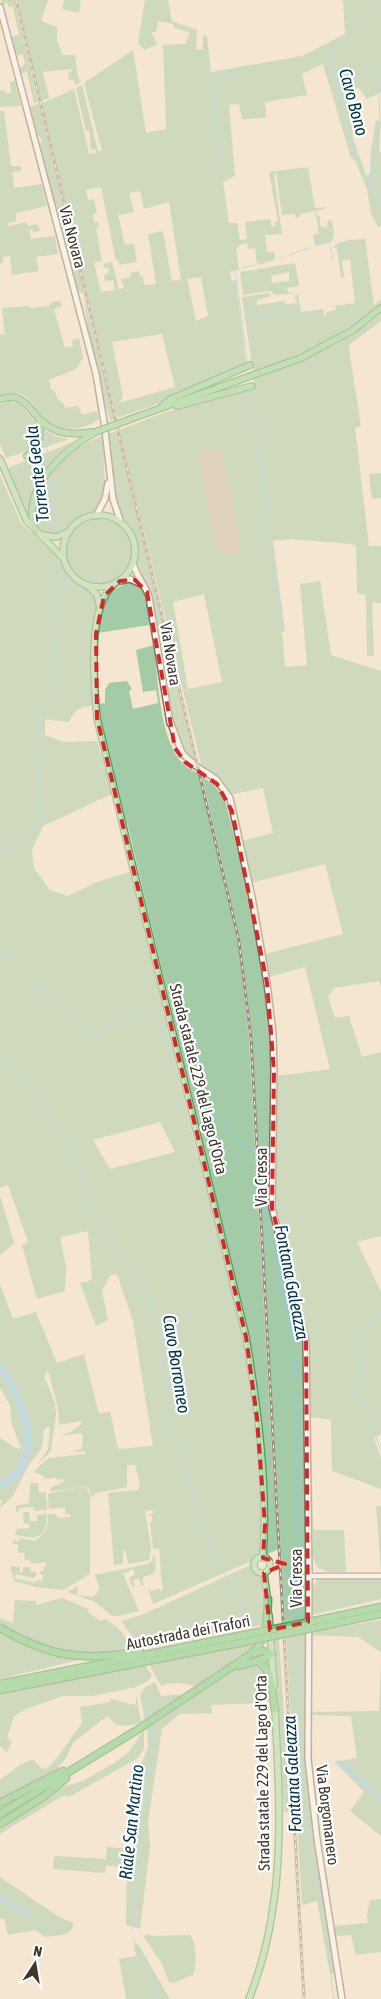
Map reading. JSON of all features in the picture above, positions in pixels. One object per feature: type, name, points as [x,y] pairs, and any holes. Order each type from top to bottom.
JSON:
[{"type":"highway","points":[[1,399],[15,397],[26,402],[45,425],[56,432],[70,435],[97,431],[301,358],[353,330],[381,308]]},
{"type":"highway","points":[[158,409],[171,399],[250,365]]},
{"type":"highway","points":[[158,409],[166,409],[252,386]]},
{"type":"highway","points":[[27,456],[36,448],[39,439],[41,428],[38,418]]},
{"type":"highway","points":[[37,532],[31,511],[37,491],[66,451],[97,431]]},
{"type":"highway","points":[[0,1814],[232,1669],[251,1654],[260,1644],[266,1629],[268,1598]]},
{"type":"highway","name":"Autostrada dei Trafori","points":[[325,1622],[381,1607]]},
{"type":"highway","name":"Autostrada dei Trafori","points":[[0,1691],[234,1640],[325,1622],[381,1614]]},
{"type":"highway","points":[[0,1628],[47,1652],[90,1658],[216,1639]]},
{"type":"highway","name":"Autostrada dei Trafori","points":[[0,1684],[216,1639],[234,1640]]},
{"type":"highway","points":[[251,1654],[263,1651],[272,1654]]},
{"type":"highway","points":[[232,1669],[267,1658],[272,1654]]},
{"type":"highway","points":[[258,1661],[269,1672],[275,1710]]},
{"type":"highway","points":[[0,1803],[87,1760]]},
{"type":"highway","points":[[0,1824],[43,1797],[87,1760]]},
{"type":"main road","name":"Via Novara","points":[[0,7],[76,296],[102,404],[112,500],[120,523]]},
{"type":"main road","points":[[0,459],[23,515],[37,532],[56,548],[64,559],[68,570],[97,595],[100,609]]},
{"type":"main road","name":"Via Novara","points":[[96,516],[105,499],[109,475]]},
{"type":"main road","points":[[37,532],[56,537],[69,532],[84,519],[96,516],[105,516],[120,523],[133,540],[133,562],[128,572],[120,581],[112,585],[98,587],[84,584]]},
{"type":"main road","points":[[64,559],[65,540],[69,532]]},
{"type":"main road","name":"Via Novara","points":[[133,562],[136,573],[147,592],[172,741],[185,762],[217,784],[232,811]]},
{"type":"main road","points":[[120,581],[135,580],[143,585],[147,592]]},
{"type":"main road","name":"Strada statale 229 del Lago d'Orta","points":[[112,585],[104,596],[100,609],[93,673],[97,718],[241,1316],[252,1376],[265,1525],[263,1558]]},
{"type":"main road","name":"Via Cressa","points":[[232,811],[263,954],[273,1033],[274,1217],[306,1341],[308,1633]]},
{"type":"main road","points":[[263,1558],[267,1560],[270,1566],[264,1573],[259,1573],[254,1567],[256,1560],[263,1558]]},
{"type":"main road","name":"Strada statale 229 del Lago d'Orta","points":[[250,1999],[267,1944],[278,1879],[280,1832],[272,1654],[268,1598],[264,1573]]},
{"type":"main road","name":"Via Borgomanero","points":[[308,1633],[308,1759],[342,1999]]},
{"type":"street","points":[[309,1576],[381,1576]]},
{"type":"highlighted area","points":[[135,580],[147,592],[175,748],[185,762],[217,784],[232,811],[267,983],[274,1071],[272,1208],[306,1341],[308,1622],[270,1630],[264,1573],[285,1564],[263,1558],[265,1525],[257,1418],[246,1337],[97,718],[96,634],[104,596],[120,581]]},
{"type":"green space","points":[[1,0],[14,0],[38,102],[34,103],[27,72],[20,74],[19,69],[25,64],[23,54],[14,56],[9,38],[19,35],[13,7],[9,7],[7,3],[2,5]]},
{"type":"green space","points":[[17,0],[48,0],[41,21],[57,27],[57,39],[62,55],[75,55],[78,77],[81,82],[75,85],[74,80],[69,80],[68,74],[73,69],[43,72],[49,98],[41,101]]},
{"type":"green space","points":[[64,0],[81,0],[79,13],[62,9]]},
{"type":"green space","points":[[145,0],[168,0],[172,21],[197,30],[196,49],[203,50],[203,35],[207,37],[211,72],[302,56],[345,34],[343,0],[381,0],[381,92],[367,99],[358,87],[350,98],[353,139],[366,175],[370,174],[371,151],[376,120],[381,121],[379,151],[381,152],[381,226],[378,227],[371,214],[367,189],[355,160],[351,158],[323,64],[302,74],[307,95],[265,102],[266,118],[242,119],[239,104],[229,105],[235,176],[223,182],[229,223],[237,223],[240,240],[247,239],[245,222],[270,219],[272,226],[276,226],[275,222],[278,221],[269,172],[308,167],[315,208],[324,207],[325,209],[316,211],[317,216],[320,216],[320,226],[327,228],[328,220],[332,221],[334,237],[331,242],[315,246],[313,235],[319,233],[315,211],[300,214],[300,217],[296,218],[295,214],[282,215],[276,172],[274,176],[282,234],[265,235],[267,252],[274,251],[275,259],[257,264],[255,248],[248,249],[247,243],[241,244],[236,249],[239,270],[230,272],[232,281],[236,280],[246,364],[152,406],[117,418],[41,104],[74,89],[89,154],[96,153],[95,149],[91,150],[89,130],[86,131],[76,88],[82,85],[98,151],[102,151],[84,83],[133,50],[146,133],[166,129],[163,45],[185,44],[190,33],[173,27],[174,24],[158,21],[156,32],[152,32],[157,45],[144,50],[138,43]],"holes":[[[101,187],[116,261],[118,261],[119,265],[137,262],[134,244],[125,245],[118,215],[134,212],[129,193],[140,191],[144,209],[169,202],[181,280],[172,281],[163,231],[148,234],[156,284],[144,285],[143,276],[140,276],[139,271],[130,273],[131,277],[121,279],[124,288],[119,289],[112,262],[103,264],[105,268],[108,268],[109,273],[104,275],[105,281],[113,280],[115,290],[101,292],[94,263],[102,262],[96,228],[99,227],[98,222],[94,222],[93,214],[97,213],[94,199],[88,200],[86,190]],[[201,277],[208,316],[196,321],[187,279]],[[162,334],[175,387],[119,403],[123,397],[112,342]]]},
{"type":"green space","points":[[15,81],[21,106],[0,107],[0,90],[5,91],[5,93],[11,93],[10,82]]},
{"type":"green space","points":[[39,104],[84,294],[75,290],[38,148],[42,140],[39,136],[35,136],[29,114],[32,112],[29,107]]},
{"type":"green space","points":[[0,111],[4,111],[11,166],[21,166],[21,171],[12,172],[14,188],[42,184],[47,206],[16,213],[16,221],[8,223],[8,226],[27,222],[28,226],[38,224],[40,231],[33,232],[32,229],[29,230],[31,239],[55,236],[58,254],[36,257],[39,271],[12,275],[10,256],[3,257],[4,262],[0,264]]},
{"type":"green space","points":[[365,239],[374,305],[381,300],[381,304],[351,326],[320,344],[288,359],[253,372],[242,297],[269,293],[271,296],[257,300],[257,305],[284,301],[285,304],[298,303],[295,295],[298,294],[301,312],[323,309],[324,316],[327,315],[326,312],[336,310],[335,306],[355,303],[350,260],[342,261],[344,277],[341,278],[337,250],[333,246],[350,240]]},
{"type":"green space","points":[[295,263],[299,286],[287,288],[288,292],[295,293],[275,295],[270,291],[243,295],[240,272]],"holes":[[[289,272],[289,281],[272,283],[271,276]]]},
{"type":"green space","points":[[83,295],[115,419],[110,421],[92,354]]},
{"type":"green space","points":[[60,301],[62,306],[54,309],[65,348],[73,346],[72,340],[79,338],[83,358],[76,369],[49,380],[51,390],[54,390],[58,400],[63,403],[65,408],[78,406],[82,415],[97,411],[99,419],[86,426],[70,429],[48,423],[23,395],[13,393],[0,395],[0,335],[5,334],[2,308],[49,306],[52,302]]},
{"type":"green space","points":[[381,314],[381,321],[350,344],[349,349],[361,426],[355,428],[369,546],[381,546],[381,603],[372,603],[374,656],[367,656],[366,595],[357,593],[356,546],[352,544],[291,539],[271,541],[273,541],[285,631],[282,632],[285,667],[307,665],[300,584],[320,581],[331,655],[381,671],[381,987],[379,981],[334,988],[328,997],[335,1018],[349,1016],[362,1057],[381,1052],[381,1236],[357,1242],[381,1292],[381,1434],[374,1438],[381,1458],[381,1489],[332,1471],[331,1420],[311,1417],[313,1530],[344,1530],[346,1572],[328,1572],[317,1567],[312,1556],[313,1531],[305,1531],[306,1618],[285,1622],[252,1039],[241,943],[202,776],[215,786],[225,800],[254,916],[271,1050],[271,1180],[277,1224],[275,1208],[277,1076],[330,1069],[305,967],[269,977],[265,954],[343,934],[325,864],[251,883],[242,841],[273,833],[263,788],[230,795],[219,779],[202,768],[119,430],[166,412],[253,388],[256,386],[253,379],[304,360],[336,344]],"holes":[[[204,594],[222,682],[188,689],[173,602]]]},
{"type":"green space","points":[[9,401],[21,405],[40,429],[33,449],[6,458],[0,444],[0,404]]},
{"type":"green space","points":[[42,429],[55,436],[69,439],[35,451]]},
{"type":"green space","points":[[117,431],[198,766],[184,754],[175,737],[164,684],[152,595],[137,572],[137,540],[116,508],[109,433]]},
{"type":"green space","points":[[103,436],[105,487],[98,508],[94,512],[79,517],[59,534],[42,533],[36,524],[35,513],[41,490],[56,468],[72,452],[86,443]]},
{"type":"green space","points":[[73,442],[43,475],[33,493],[28,518],[8,468]]},
{"type":"green space","points":[[381,473],[381,498],[372,499],[369,474]]},
{"type":"green space","points":[[0,475],[21,523],[60,559],[68,574],[91,591],[97,601],[92,650],[92,706],[78,710],[69,722],[45,719],[45,735],[64,742],[97,741],[112,794],[43,826],[32,850],[34,868],[50,890],[68,896],[97,882],[130,872],[198,1158],[207,1161],[128,826],[112,782],[97,704],[105,703],[105,690],[109,683],[127,681],[132,689],[129,691],[133,709],[158,703],[156,690],[143,692],[136,650],[154,645],[161,708],[169,740],[183,764],[199,774],[238,943],[249,1039],[279,1549],[153,1604],[148,1588],[151,1591],[163,1589],[159,1548],[153,1549],[150,1522],[152,1522],[152,1516],[148,1516],[153,1513],[152,1510],[145,1511],[151,1548],[149,1560],[128,1564],[126,1551],[123,1551],[123,1564],[114,1565],[108,1493],[138,1490],[140,1484],[135,1465],[127,1465],[127,1487],[96,1493],[91,1497],[90,1489],[85,1486],[51,1492],[50,1488],[64,1482],[64,1479],[57,1480],[56,1477],[46,1479],[42,1475],[33,1472],[49,1458],[86,1454],[84,1451],[75,1452],[75,1450],[82,1449],[83,1436],[81,1433],[58,1436],[71,1432],[82,1424],[80,1421],[59,1425],[58,1408],[48,1370],[44,1376],[55,1403],[56,1414],[51,1451],[38,1464],[48,1449],[50,1426],[44,1429],[42,1448],[30,1463],[13,1496],[0,1508],[2,1500],[0,1500],[0,1438],[18,1449],[21,1448],[12,1425],[10,1405],[0,1388],[0,1284],[13,1319],[36,1312],[57,1363],[84,1354],[99,1414],[110,1411],[118,1449],[153,1446],[133,1321],[117,1274],[110,1275],[102,1291],[108,1320],[96,1326],[80,1283],[92,1280],[88,1231],[60,1237],[66,1267],[65,1291],[37,1299],[22,1245],[28,1242],[8,1185],[0,1188]],"holes":[[[160,1122],[175,1152],[110,1169],[93,1140]]]},
{"type":"green space","points":[[92,519],[106,519],[118,524],[127,533],[132,545],[130,565],[123,576],[106,585],[92,585],[80,580],[71,571],[66,559],[66,545],[71,533],[80,524]]},
{"type":"green space","points":[[129,582],[141,588],[147,599],[149,625],[98,633],[104,604],[109,592]]},
{"type":"green space","points":[[0,1195],[14,1243],[0,1255]]},
{"type":"green space","points":[[30,1483],[38,1483],[39,1493],[46,1492],[47,1510],[34,1511],[33,1507],[19,1508],[19,1511],[16,1512],[16,1506],[29,1503]]},
{"type":"green space","points":[[81,1487],[87,1488],[90,1495],[90,1574],[63,1590],[36,1587],[14,1581],[10,1566],[20,1567],[19,1572],[22,1573],[23,1567],[30,1567],[31,1572],[36,1572],[36,1576],[33,1578],[16,1574],[15,1578],[35,1583],[36,1580],[43,1581],[43,1574],[40,1574],[40,1571],[44,1571],[43,1567],[46,1567],[46,1562],[31,1564],[30,1559],[25,1560],[24,1553],[18,1553],[18,1545],[12,1544],[14,1540],[19,1542],[20,1538],[34,1541],[38,1539],[46,1530],[48,1514],[56,1514],[58,1518],[71,1517],[70,1514],[66,1514],[65,1507],[49,1509],[48,1494]]},
{"type":"green space","points":[[376,1506],[381,1506],[381,1571]]},
{"type":"green space","points":[[23,1512],[29,1512],[30,1521],[37,1521],[37,1515],[47,1514],[45,1529],[39,1536],[29,1537],[15,1534],[16,1529],[29,1528],[29,1524],[24,1523]]},
{"type":"green space","points":[[154,1553],[156,1567],[154,1573],[142,1578],[144,1586],[142,1586],[139,1578],[133,1580],[135,1586],[133,1587],[129,1578],[135,1575],[133,1569],[123,1574],[139,1611],[112,1616],[95,1602],[68,1592],[78,1586],[77,1595],[93,1597],[100,1589],[95,1575],[148,1564],[152,1561]]},
{"type":"green space","points":[[255,1563],[260,1572],[265,1625],[139,1646],[121,1621],[144,1614]]},
{"type":"green space","points":[[331,1577],[381,1578],[381,1599],[312,1615],[312,1588],[318,1579]]},
{"type":"green space","points":[[62,1598],[89,1609],[88,1612],[100,1621],[106,1619],[119,1629],[133,1647],[97,1654],[61,1653],[0,1627],[0,1618],[13,1623],[15,1600],[36,1601],[36,1605]]},
{"type":"green space","points":[[381,1620],[381,1652],[358,1637],[310,1635],[313,1632]]},
{"type":"green space","points":[[0,1630],[31,1647],[79,1660],[0,1679]]},
{"type":"green space","points":[[307,1633],[306,1758],[312,1820],[336,1973],[330,1974],[317,1901],[302,1905],[286,1637]]},
{"type":"green space","points":[[279,1639],[290,1812],[284,1812],[275,1640]]},
{"type":"green space","points":[[259,1643],[255,1648],[145,1721],[140,1696],[145,1687],[155,1682],[161,1696],[184,1694],[195,1686],[169,1683],[161,1686],[149,1664]]},
{"type":"green space","points":[[257,1662],[267,1675],[270,1700],[263,1703],[211,1705],[212,1713],[180,1714],[162,1729],[148,1822],[150,1846],[140,1929],[126,1925],[127,1869],[106,1865],[105,1873],[53,1869],[54,1856],[106,1859],[107,1847],[131,1849],[143,1801],[142,1762],[148,1748],[147,1726],[238,1668]]},
{"type":"green space","points":[[381,1663],[381,1836],[350,1811],[364,1792],[335,1762],[357,1758],[351,1716],[312,1715],[309,1712],[379,1711]]},
{"type":"green space","points":[[145,1665],[152,1675],[148,1681],[136,1687],[93,1696],[63,1696],[26,1709],[14,1716],[7,1738],[12,1742],[7,1752],[0,1746],[0,1694]]},
{"type":"green space","points":[[136,1693],[141,1722],[123,1726],[115,1723],[108,1716],[73,1743],[66,1758],[55,1771],[0,1801],[0,1780],[20,1765],[33,1759],[41,1768],[46,1769],[56,1759],[82,1724],[80,1707],[110,1702],[110,1699],[136,1705]]},
{"type":"green space","points":[[144,1730],[144,1748],[138,1758],[69,1797],[65,1795],[59,1798],[0,1834],[0,1826],[62,1787],[83,1781],[128,1753]]},
{"type":"green space","points":[[0,1877],[61,1918],[73,1922],[71,1930],[64,1934],[45,1937],[35,1930],[8,1935],[4,1919],[0,1919]]},
{"type":"green space","points":[[381,1899],[381,1952],[356,1955],[351,1935],[335,1936],[334,1926],[368,1923],[367,1915],[370,1900]]},
{"type":"green space","points":[[146,1934],[153,1936],[190,1935],[196,1955],[193,1975],[173,1983],[169,1982],[162,1964],[144,1937]]},
{"type":"green space","points":[[138,1944],[170,1999],[126,1999],[119,1959],[136,1956],[134,1945]]},
{"type":"water","points":[[0,1895],[31,1915],[30,1918],[0,1900]]},
{"type":"waterway","name":"Cavo Bono","points":[[377,0],[329,54],[357,161],[381,212]]},
{"type":"waterway","points":[[224,176],[210,76],[248,69]]},
{"type":"waterway","name":"Torrente Geola","points":[[373,194],[372,158],[380,117],[378,80],[381,69]]},
{"type":"waterway","points":[[381,194],[381,199]]},
{"type":"waterway","points":[[337,244],[351,240]]},
{"type":"waterway","points":[[317,245],[329,242]]},
{"type":"waterway","points":[[330,245],[333,261]]},
{"type":"waterway","points":[[289,255],[311,247]]},
{"type":"waterway","points":[[279,259],[285,256]]},
{"type":"waterway","points":[[260,264],[274,260]]},
{"type":"waterway","points":[[242,268],[255,265]]},
{"type":"waterway","points":[[236,274],[247,362]]},
{"type":"waterway","points":[[245,320],[322,310]]},
{"type":"waterway","name":"Torrente Geola","points":[[25,386],[43,414],[44,421]]},
{"type":"waterway","points":[[250,390],[258,440]]},
{"type":"waterway","name":"Torrente Geola","points":[[45,427],[48,468]]},
{"type":"waterway","points":[[258,443],[281,628]]},
{"type":"waterway","name":"Torrente Geola","points":[[49,474],[55,524],[58,533]]},
{"type":"waterway","name":"Torrente Geola","points":[[0,849],[22,840],[37,824],[41,805],[37,780],[42,747],[37,725],[48,701],[60,657],[55,637],[63,577],[62,561]]},
{"type":"waterway","name":"Fontana Galeazza","points":[[0,950],[85,1031],[88,1038],[121,1020],[152,1017],[164,1027],[176,1077],[182,1076]]},
{"type":"waterway","name":"Cavo Borromeo","points":[[0,1049],[12,1071],[27,1083],[37,1104],[72,1148],[92,1213],[112,1246],[132,1271],[150,1300],[161,1328],[161,1357],[166,1375],[166,1388],[177,1449],[186,1479],[204,1525],[206,1540],[240,1604],[242,1626]]},
{"type":"waterway","name":"Fontana Galeazza","points":[[186,1076],[192,1075],[202,1098],[246,1149],[255,1152]]},
{"type":"waterway","name":"Fontana Galeazza","points":[[260,1153],[265,1155],[267,1218],[293,1338],[296,1396],[296,1539]]},
{"type":"waterway","name":"Torrente Geola","points":[[381,1317],[372,1320],[358,1347],[365,1406],[381,1451]]},
{"type":"waterway","points":[[0,1367],[17,1396],[27,1430],[28,1446],[24,1461],[15,1474],[0,1485]]},
{"type":"waterway","name":"Fontana Galeazza","points":[[296,1545],[297,1622]]},
{"type":"waterway","name":"Fontana Galeazza","points":[[297,1633],[303,1802],[312,1869],[321,1899],[334,1999]]},
{"type":"waterway","points":[[116,1646],[123,1648]]},
{"type":"waterway","name":"Cavo Borromeo","points":[[243,1668],[253,1666],[256,1667],[256,1674],[265,1674]]},
{"type":"waterway","points":[[134,1668],[141,1683]]},
{"type":"waterway","name":"Cavo Borromeo","points":[[293,1674],[295,1734]]},
{"type":"waterway","points":[[143,1690],[149,1717]]},
{"type":"waterway","name":"Riale San Martino","points":[[132,1930],[139,1839],[153,1735],[151,1725]]},
{"type":"waterway","name":"Cavo Borromeo","points":[[338,1762],[381,1798]]},
{"type":"waterway","points":[[30,1918],[56,1934]]},
{"type":"waterway","points":[[133,1938],[157,1999]]},
{"type":"runway","points":[[211,460],[228,544]]},
{"type":"railway","points":[[16,0],[239,941],[251,1039],[304,1999]]}]
